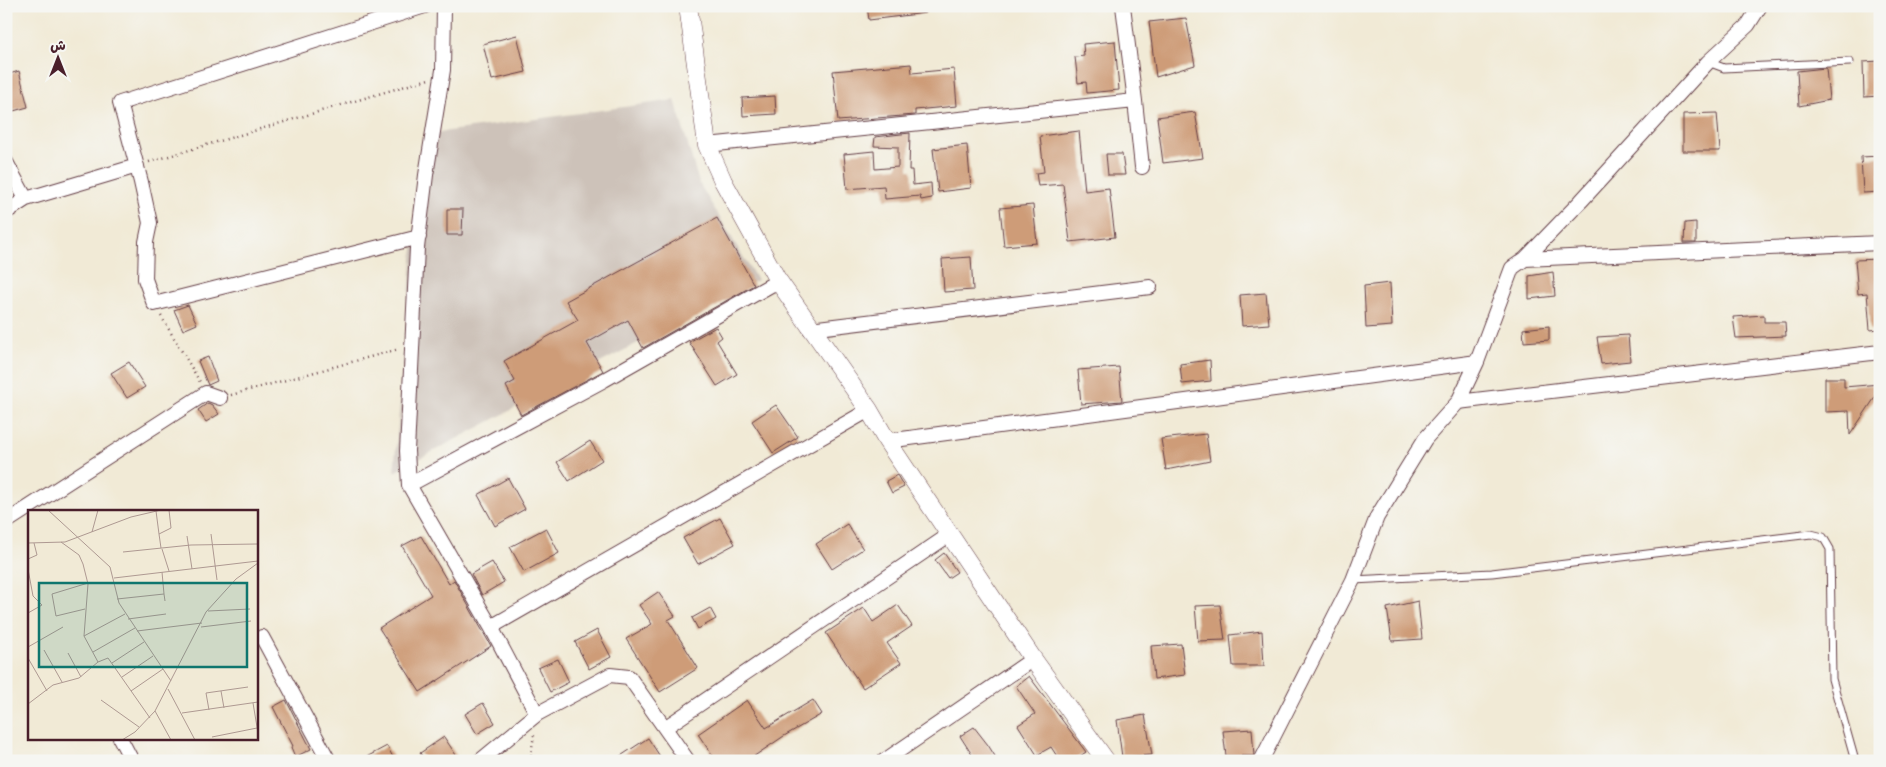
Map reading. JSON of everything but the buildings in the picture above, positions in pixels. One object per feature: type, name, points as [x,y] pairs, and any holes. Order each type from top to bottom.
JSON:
[{"type":"street","points":[[419,237],[154,304],[144,279],[146,242],[150,223],[120,103],[425,6]]},
{"type":"street","points":[[444,6],[442,75],[419,237],[407,451],[410,485],[491,627],[537,714]]},
{"type":"street","points":[[688,6],[707,146],[723,181],[778,281],[810,329],[869,410],[886,441],[1032,659],[1106,761]]},
{"type":"street","points":[[1123,6],[1142,167]]},
{"type":"street","points":[[1262,761],[1353,580],[1377,517],[1425,439],[1458,402],[1477,362],[1512,268],[1525,259],[1581,202],[1708,62],[1748,25],[1760,6]]},
{"type":"street","points":[[707,146],[1135,101]]},
{"type":"street","points":[[6,162],[26,199]]},
{"type":"street","points":[[6,212],[26,199],[137,166]]},
{"type":"street","points":[[1525,259],[1880,243]]},
{"type":"street","points":[[410,485],[778,281]]},
{"type":"street","points":[[810,329],[1150,287]]},
{"type":"street","points":[[1458,402],[1880,352]]},
{"type":"street","points":[[886,441],[1477,362]]},
{"type":"street","points":[[6,522],[206,393],[220,398]]},
{"type":"street","points":[[491,627],[869,410]]},
{"type":"street","points":[[666,727],[949,535]]},
{"type":"street","points":[[262,637],[329,761]]},
{"type":"street","points":[[884,761],[1032,659]]},
{"type":"street","points":[[480,761],[537,714],[610,675],[628,677],[666,727],[688,761]]},
{"type":"street","points":[[121,740],[132,761]]},
{"type":"lane","points":[[1708,62],[1724,68],[1850,62]]},
{"type":"lane","points":[[1353,580],[1492,573],[1810,534],[1822,537],[1830,549],[1832,679],[1855,761]]},
{"type":"path","points":[[137,166],[442,75]]},
{"type":"path","points":[[154,304],[206,393]]},
{"type":"path","points":[[220,398],[413,345]]},
{"type":"path","points":[[530,761],[537,714]]},
{"type":"shaded area","points":[[675,100],[699,183],[757,280],[394,472],[413,249],[427,134]]}]
